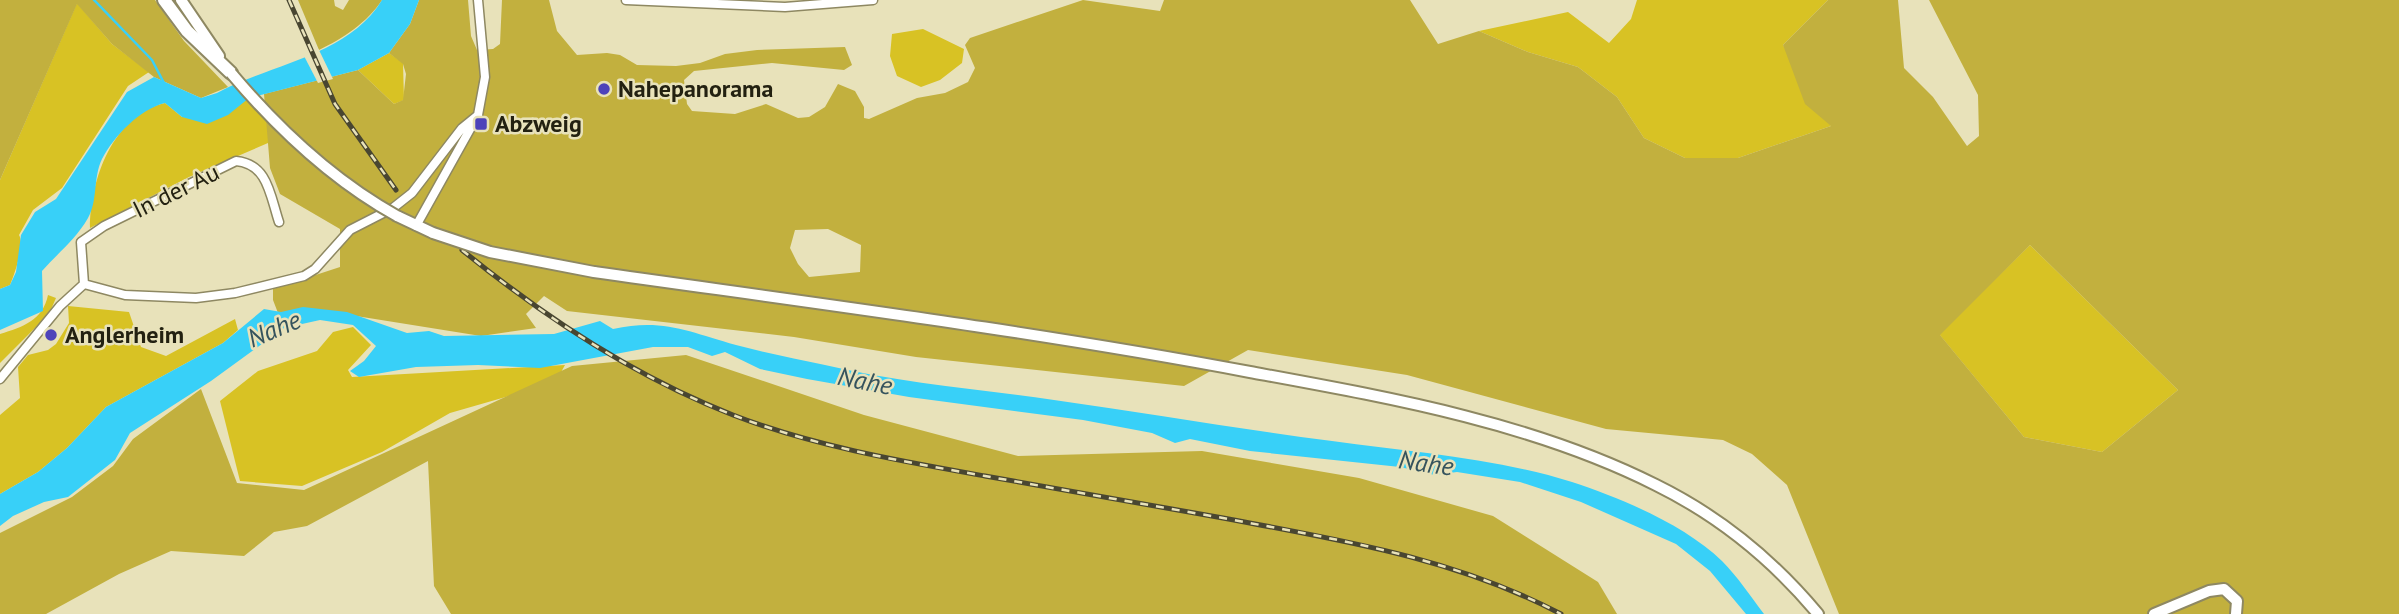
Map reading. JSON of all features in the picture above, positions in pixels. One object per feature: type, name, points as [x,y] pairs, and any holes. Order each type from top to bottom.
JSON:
[{"type":"main road","points":[[164,0],[197,41],[312,157],[356,192],[433,233],[490,252],[539,263],[1141,352],[1299,381],[1423,408],[1536,438],[1630,473],[1706,513],[1770,563],[1818,614]]},
{"type":"main road","points":[[181,0],[231,73]]},
{"type":"main road","points":[[2154,614],[2209,591],[2224,589],[2235,596],[2238,606],[2236,614]]},
{"type":"street","points":[[416,226],[478,115],[485,77],[478,0]]},
{"type":"street","points":[[626,0],[785,7],[873,0]]},
{"type":"street","points":[[0,379],[60,306],[84,284],[140,297],[215,296],[304,276],[321,262],[350,230],[393,208],[412,193],[462,128],[478,115]]},
{"type":"street","name":"In der Au","points":[[84,284],[81,242],[104,226],[236,161],[250,162],[262,170],[279,222]]},
{"type":"shaded area","points":[[0,0],[155,0],[184,41],[228,87],[201,98],[154,77],[112,44],[77,4],[0,180]]},
{"type":"shaded area","points":[[298,0],[334,0],[335,6],[343,10],[349,0],[382,0],[354,29],[319,50]]},
{"type":"shaded area","points":[[419,0],[468,0],[471,36],[477,50],[493,49],[500,44],[502,0],[549,0],[557,31],[577,55],[620,55],[637,65],[676,66],[700,63],[725,54],[757,50],[845,47],[852,65],[844,70],[772,63],[694,71],[684,80],[687,104],[692,111],[735,114],[766,104],[798,118],[809,117],[825,107],[838,84],[855,91],[864,107],[864,118],[869,119],[917,98],[945,93],[968,82],[975,68],[965,45],[970,38],[1083,0],[1160,11],[1164,0],[1410,0],[1438,44],[1479,31],[1528,52],[1578,67],[1617,97],[1644,138],[1685,158],[1738,158],[1831,126],[1805,104],[1783,45],[1828,0],[1898,0],[1904,68],[1933,97],[1967,146],[1979,136],[1978,95],[1929,0],[2399,0],[2399,614],[1839,614],[1787,485],[1752,454],[1723,440],[1606,429],[1407,375],[1248,350],[1184,386],[916,357],[794,337],[567,311],[544,296],[526,314],[536,328],[481,336],[325,311],[278,313],[273,300],[273,289],[340,267],[340,229],[280,194],[270,168],[264,94],[358,70],[394,104],[403,100],[406,74],[403,64],[389,53],[410,24]],"holes":[[[828,229],[861,245],[860,272],[809,277],[798,264],[790,248],[795,230]],[[2030,245],[2178,390],[2102,452],[2024,437],[1940,335]]]},
{"type":"shaded area","points":[[1637,0],[1828,0],[1783,45],[1831,126],[1738,158],[1685,158],[1644,138],[1617,97],[1578,67],[1528,52],[1479,31],[1568,12],[1609,43],[1631,19]]},
{"type":"shaded area","points":[[77,3],[112,44],[149,72],[128,86],[62,188],[33,210],[19,235],[20,252],[10,285],[0,289],[0,180]]},
{"type":"shaded area","points":[[923,29],[964,49],[962,63],[940,80],[921,87],[897,76],[890,56],[892,34]]},
{"type":"shaded area","points":[[389,53],[403,63],[404,100],[394,104],[358,70]]},
{"type":"shaded area","points":[[249,98],[286,127],[268,143],[189,177],[90,228],[94,190],[100,171],[118,135],[131,121],[147,110],[165,103],[182,117]]},
{"type":"shaded area","points":[[2030,245],[2178,390],[2102,452],[2024,437],[1939,334]]},
{"type":"shaded area","points":[[48,295],[56,298],[49,314],[0,363],[0,334],[31,321],[42,311]]},
{"type":"shaded area","points":[[68,306],[129,312],[141,347],[166,356],[235,319],[238,330],[223,343],[106,407],[67,448],[38,472],[0,494],[0,415],[20,398],[18,367],[28,355],[48,350],[56,344],[69,323]]},
{"type":"shaded area","points":[[353,327],[371,345],[348,370],[352,377],[565,365],[555,383],[450,413],[382,452],[302,486],[240,481],[220,401],[258,371],[317,351],[333,332]]},
{"type":"shaded area","points":[[686,355],[864,415],[1018,456],[1202,451],[1359,478],[1493,516],[1598,582],[1617,614],[451,614],[434,586],[428,461],[307,526],[274,532],[244,556],[171,551],[119,574],[46,614],[0,614],[0,533],[72,497],[113,466],[133,439],[201,389],[237,483],[304,490],[572,366]]},
{"type":"water","points":[[382,0],[419,0],[410,24],[389,53],[358,70],[249,98],[228,115],[207,124],[182,117],[165,103],[137,117],[113,141],[102,159],[88,218],[42,271],[43,311],[0,330],[0,289],[10,285],[16,272],[21,235],[35,212],[56,199],[127,92],[154,77],[201,98],[217,93],[329,46],[367,19]]},
{"type":"water","name":"Nahe","points":[[303,307],[347,312],[407,333],[429,331],[444,336],[554,334],[600,321],[613,329],[661,326],[882,377],[1513,467],[1572,482],[1671,524],[1722,561],[1764,614],[1746,614],[1710,571],[1676,544],[1581,502],[1520,482],[1457,472],[1435,475],[1400,467],[1250,451],[1190,439],[1175,443],[1152,433],[1083,420],[909,397],[807,379],[760,369],[725,352],[712,356],[688,347],[653,347],[540,368],[478,365],[416,367],[359,377],[350,371],[364,361],[376,346],[353,325],[320,320],[284,328],[211,381],[130,433],[115,460],[68,497],[44,502],[13,516],[0,526],[0,494],[38,472],[67,448],[106,407],[223,343],[264,309],[281,312]]},
{"type":"pier","points":[[317,47],[333,79],[318,83],[303,54]]},
{"type":"waterway","points":[[94,0],[152,60],[164,83]]},
{"type":"railway","points":[[289,0],[335,104],[396,190]]},
{"type":"railway","points":[[462,250],[591,343],[697,400],[763,426],[825,444],[889,458],[1267,526],[1396,553],[1480,578],[1561,614]]},
{"type":"place","name":"Nahepanorama","points":[[604,89]]},
{"type":"place","name":"Abzweig","points":[[481,124]]},
{"type":"place","name":"Anglerheim","points":[[51,335]]}]
